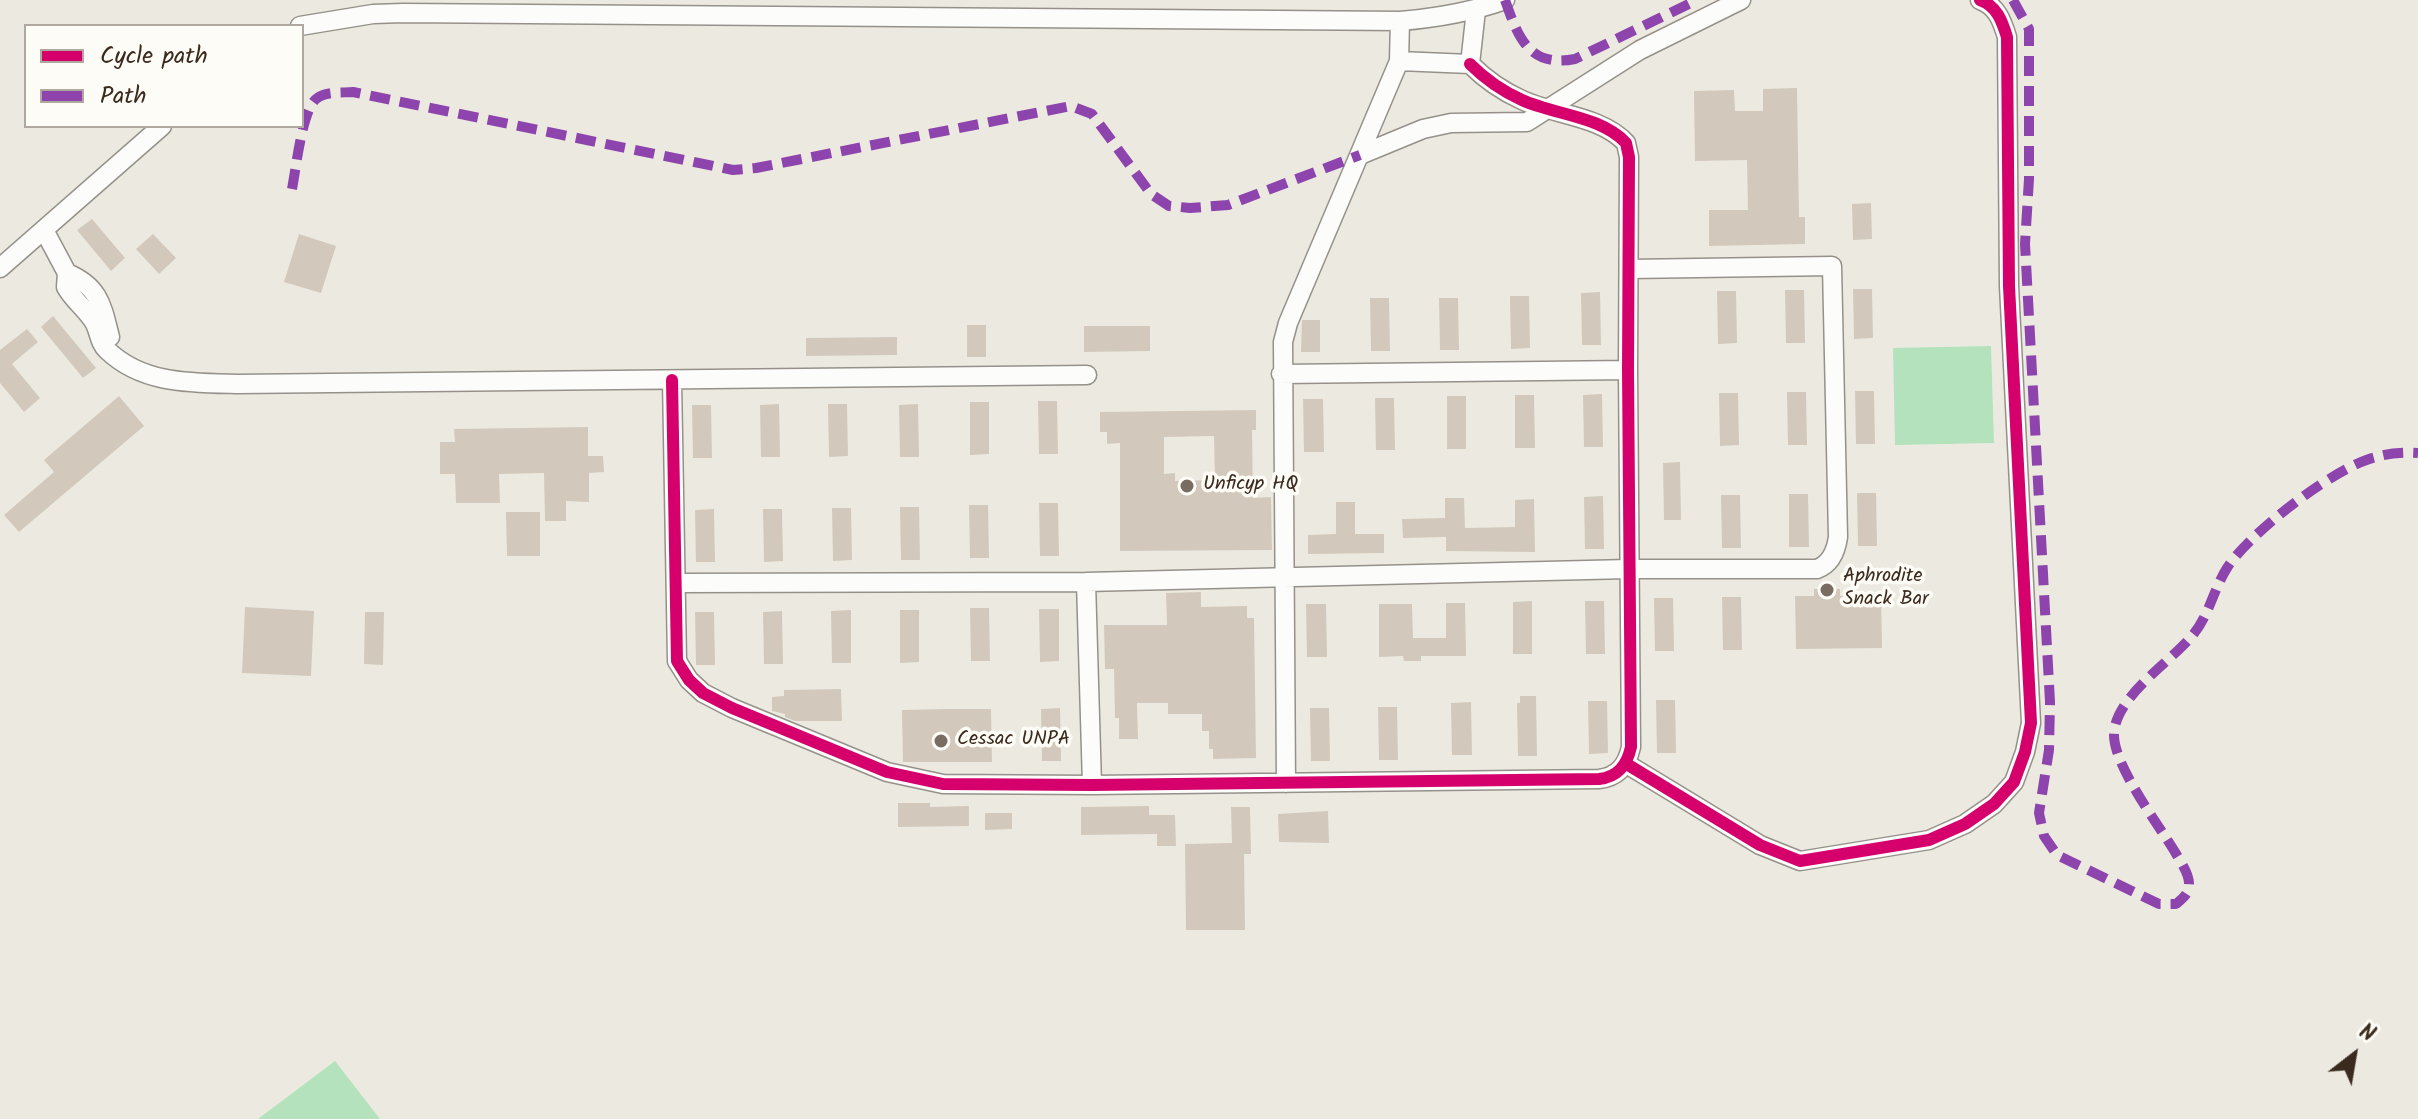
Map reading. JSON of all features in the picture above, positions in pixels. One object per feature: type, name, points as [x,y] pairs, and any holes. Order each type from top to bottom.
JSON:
[{"type":"street","points":[[304,25],[373,14],[403,13],[1400,21],[1438,18],[1505,0]]},
{"type":"street","points":[[1360,155],[1423,129],[1451,123],[1527,122],[1640,50],[1741,0]]},
{"type":"street","points":[[1625,763],[1760,845],[1800,861],[1929,840],[1965,824],[1994,804],[2014,782],[2031,723],[2009,286],[2007,37],[2000,15],[1980,0]]},
{"type":"street","points":[[1474,68],[1476,10]]},
{"type":"street","points":[[1286,783],[1283,342],[1288,323],[1399,61],[1400,21]]},
{"type":"street","points":[[672,380],[675,648],[681,670],[703,693],[732,708],[887,772],[943,784],[1599,779],[1615,775],[1625,763],[1631,747],[1630,269],[1629,157],[1626,143],[1607,128],[1509,93],[1474,68],[1399,61]]},
{"type":"street","points":[[0,268],[160,128]]},
{"type":"street","points":[[44,230],[67,273],[80,278],[102,302],[115,355],[131,369],[146,376],[205,383],[1087,375]]},
{"type":"street","points":[[676,583],[1086,582],[1824,567],[1834,554],[1838,537],[1832,266],[1630,269]]},
{"type":"street","points":[[1281,374],[1628,370]]},
{"type":"street","points":[[1086,582],[1092,785]]},
{"type":"green space","points":[[1991,346],[1994,443],[1895,445],[1893,348]]},
{"type":"green space","points":[[335,1061],[380,1119],[258,1119]]},
{"type":"building","points":[[1797,88],[1799,217],[1805,217],[1805,244],[1709,246],[1709,210],[1748,210],[1747,160],[1695,161],[1694,91],[1734,90],[1735,111],[1763,111],[1763,89]]},
{"type":"building","points":[[1871,203],[1872,239],[1853,240],[1852,204]]},
{"type":"building","points":[[92,219],[125,258],[111,271],[77,230]]},
{"type":"building","points":[[153,234],[176,258],[159,274],[136,249]]},
{"type":"building","points":[[299,234],[336,246],[321,293],[284,282]]},
{"type":"building","points":[[1853,289],[1872,289],[1873,338],[1854,339]]},
{"type":"building","points":[[1785,290],[1804,290],[1805,343],[1786,343]]},
{"type":"building","points":[[1717,291],[1736,291],[1737,343],[1718,344]]},
{"type":"building","points":[[1600,292],[1601,345],[1582,345],[1581,293]]},
{"type":"building","points":[[1510,296],[1529,296],[1530,348],[1511,349]]},
{"type":"building","points":[[1370,298],[1389,298],[1390,351],[1371,351]]},
{"type":"building","points":[[1439,298],[1458,298],[1459,350],[1440,350]]},
{"type":"building","points":[[53,316],[96,368],[83,378],[41,327]]},
{"type":"building","points":[[1302,320],[1320,320],[1320,352],[1301,352]]},
{"type":"building","points":[[967,325],[986,325],[986,357],[967,357]]},
{"type":"building","points":[[1084,326],[1150,326],[1150,351],[1084,352]]},
{"type":"building","points":[[27,329],[38,342],[12,364],[40,398],[24,412],[0,383],[0,350]]},
{"type":"building","points":[[897,337],[897,355],[806,356],[806,338]]},
{"type":"building","points":[[1855,391],[1874,391],[1875,444],[1856,444]]},
{"type":"building","points":[[1787,392],[1806,392],[1807,445],[1788,445]]},
{"type":"building","points":[[1719,393],[1738,393],[1739,445],[1720,446]]},
{"type":"building","points":[[1602,394],[1603,447],[1584,447],[1583,395]]},
{"type":"building","points":[[1515,395],[1534,395],[1535,448],[1515,448]]},
{"type":"building","points":[[119,396],[144,426],[19,532],[4,515],[54,472],[44,460]]},
{"type":"building","points":[[1447,396],[1466,396],[1466,449],[1447,449]]},
{"type":"building","points":[[1375,398],[1394,398],[1395,450],[1376,450]]},
{"type":"building","points":[[1303,399],[1323,399],[1324,452],[1304,452]]},
{"type":"building","points":[[1038,401],[1057,401],[1058,454],[1039,454]]},
{"type":"building","points":[[970,402],[989,402],[989,454],[970,455]]},
{"type":"building","points":[[779,404],[780,457],[761,457],[760,405]]},
{"type":"building","points":[[828,404],[847,404],[848,456],[829,457]]},
{"type":"building","points":[[918,404],[919,457],[900,457],[899,405]]},
{"type":"building","points":[[692,405],[711,405],[712,458],[693,458]]},
{"type":"building","name":"Unficyp HQ","points":[[1256,410],[1256,430],[1252,430],[1253,498],[1271,497],[1272,550],[1120,551],[1120,443],[1107,444],[1107,432],[1100,432],[1100,412]],"holes":[[[1214,436],[1215,480],[1175,481],[1175,473],[1164,474],[1164,437]]]},
{"type":"building","points":[[588,427],[588,456],[603,456],[604,472],[589,473],[589,502],[566,501],[566,521],[545,521],[544,473],[499,474],[500,503],[456,503],[455,474],[440,474],[440,442],[455,442],[454,429]]},
{"type":"building","points":[[1680,462],[1681,520],[1664,520],[1663,463]]},
{"type":"building","points":[[1857,493],[1876,493],[1877,546],[1858,546]]},
{"type":"building","points":[[1789,494],[1808,494],[1809,547],[1789,547]]},
{"type":"building","points":[[1721,495],[1740,495],[1741,548],[1722,548]]},
{"type":"building","points":[[1603,496],[1604,549],[1585,549],[1584,497]]},
{"type":"building","points":[[1445,498],[1464,498],[1465,528],[1515,527],[1515,500],[1534,499],[1535,552],[1446,551],[1446,537],[1403,538],[1402,519],[1445,518]]},
{"type":"building","points":[[1336,502],[1355,502],[1355,534],[1384,534],[1384,553],[1308,554],[1308,535],[1336,534]]},
{"type":"building","points":[[1039,503],[1058,503],[1059,556],[1040,556]]},
{"type":"building","points":[[969,505],[988,505],[989,558],[970,558]]},
{"type":"building","points":[[900,507],[919,507],[920,560],[901,560]]},
{"type":"building","points":[[832,508],[851,508],[852,560],[833,561]]},
{"type":"building","points":[[714,509],[715,562],[696,562],[695,510]]},
{"type":"building","points":[[763,509],[782,509],[783,561],[764,562]]},
{"type":"building","points":[[506,512],[540,512],[540,556],[507,556]]},
{"type":"building","points":[[1814,589],[1840,589],[1840,596],[1881,595],[1882,648],[1796,649],[1795,596],[1814,596]]},
{"type":"building","points":[[1201,592],[1201,607],[1247,606],[1247,618],[1254,618],[1256,758],[1213,759],[1213,749],[1209,749],[1209,731],[1202,731],[1202,714],[1168,714],[1168,703],[1137,703],[1138,739],[1119,739],[1119,718],[1115,718],[1114,669],[1105,669],[1104,625],[1167,625],[1166,593]]},
{"type":"building","points":[[1722,597],[1741,597],[1742,650],[1723,650]]},
{"type":"building","points":[[1654,598],[1673,598],[1674,651],[1655,651]]},
{"type":"building","points":[[1532,601],[1532,654],[1513,654],[1513,602]]},
{"type":"building","points":[[1585,601],[1604,601],[1605,654],[1586,654]]},
{"type":"building","points":[[1446,603],[1465,603],[1466,656],[1421,656],[1421,661],[1404,661],[1403,656],[1379,657],[1379,604],[1412,604],[1413,638],[1446,638]]},
{"type":"building","points":[[1306,604],[1326,604],[1327,657],[1307,657]]},
{"type":"building","points":[[245,607],[314,611],[311,676],[242,673]]},
{"type":"building","points":[[970,608],[989,608],[990,661],[971,661]]},
{"type":"building","points":[[1039,609],[1059,609],[1059,661],[1040,662]]},
{"type":"building","points":[[851,610],[851,663],[832,663],[831,611]]},
{"type":"building","points":[[900,610],[919,610],[919,662],[900,663]]},
{"type":"building","points":[[782,611],[783,664],[764,664],[763,612]]},
{"type":"building","points":[[365,612],[384,612],[383,665],[364,664]]},
{"type":"building","points":[[695,612],[714,612],[715,665],[696,665]]},
{"type":"building","points":[[841,689],[842,721],[795,721],[785,717],[785,714],[772,711],[772,697],[784,696],[784,690]]},
{"type":"building","points":[[1520,696],[1536,696],[1537,756],[1518,756],[1517,703],[1520,703]]},
{"type":"building","points":[[1656,700],[1675,700],[1676,753],[1657,753]]},
{"type":"building","points":[[1588,701],[1607,701],[1608,753],[1589,754]]},
{"type":"building","points":[[1471,702],[1472,755],[1452,755],[1451,703]]},
{"type":"building","points":[[1378,707],[1397,707],[1398,760],[1379,760]]},
{"type":"building","points":[[1060,708],[1061,761],[1042,761],[1041,709]]},
{"type":"building","points":[[1310,708],[1329,708],[1330,761],[1311,761]]},
{"type":"building","points":[[991,709],[992,762],[903,762],[902,710]]},
{"type":"building","points":[[898,803],[930,803],[930,807],[969,806],[969,826],[898,827]]},
{"type":"building","points":[[1149,806],[1149,815],[1175,815],[1176,846],[1157,846],[1157,834],[1081,835],[1081,807]]},
{"type":"building","points":[[1231,807],[1250,807],[1251,854],[1244,854],[1245,930],[1186,930],[1185,844],[1232,843]]},
{"type":"building","points":[[1328,811],[1329,843],[1279,842],[1278,814]]},
{"type":"building","points":[[985,813],[1012,813],[1012,829],[985,830]]},
{"type":"marked path","points":[[1505,0],[1515,26],[1528,47],[1546,59],[1559,61],[1575,59],[1697,0]]},
{"type":"marked path","points":[[2013,0],[2029,29],[2029,179],[2025,244],[2050,702],[2049,750],[2039,813],[2044,836],[2057,855],[2159,904],[2176,904],[2185,896],[2189,885],[2186,873],[2121,762],[2114,735],[2116,721],[2144,682],[2191,637],[2227,568],[2273,520],[2317,487],[2359,463],[2386,455],[2418,453]]},
{"type":"marked path","points":[[304,124],[316,99],[333,93],[353,92],[733,170],[1071,106],[1092,114],[1151,194],[1169,206],[1190,208],[1228,205],[1360,155]]},
{"type":"marked path","points":[[292,189],[303,128]]},
{"type":"cycle path","points":[[1625,763],[1760,845],[1800,861],[1929,840],[1965,824],[1994,804],[2014,782],[2031,723],[2009,286],[2007,37],[1995,10],[1980,0]]},
{"type":"cycle path","points":[[672,380],[677,661],[689,680],[703,693],[732,708],[887,772],[943,784],[1599,779],[1611,776],[1624,765],[1631,747],[1629,157],[1626,143],[1616,134],[1591,121],[1522,100],[1494,84],[1470,64]]},
{"type":"place","name":"Unficyp HQ","points":[[1187,486]]},
{"type":"place","name":"Aphrodite Snack Bar","points":[[1827,590]]},
{"type":"place","name":"Cessac UNPA","points":[[941,741]]}]
